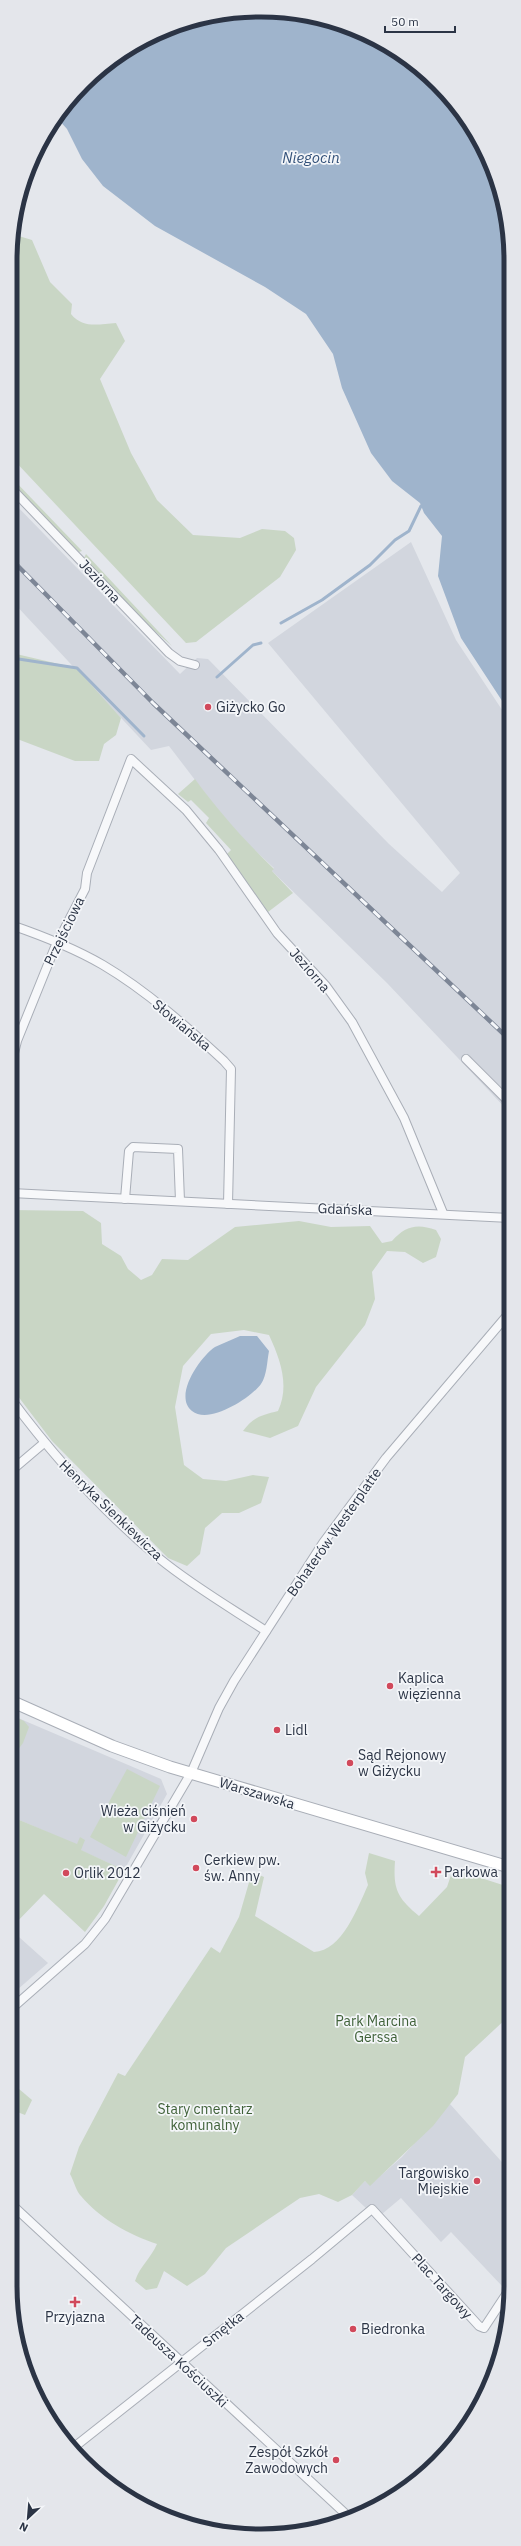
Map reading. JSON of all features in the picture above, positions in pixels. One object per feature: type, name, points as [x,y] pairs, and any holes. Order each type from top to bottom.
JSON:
[{"type":"street","name":"Jeziorna","points":[[17,494],[169,653],[180,661],[195,665]]},
{"type":"street","name":"Jeziorna","points":[[131,759],[186,810],[219,850],[277,933],[326,986],[352,1022],[404,1118],[443,1213]]},
{"type":"street","name":"Przejściowa","points":[[17,1043],[31,1004],[55,947],[59,943],[85,889],[87,873],[131,759]]},
{"type":"street","name":"Słowiańska","points":[[17,927],[59,943],[104,965],[136,987],[215,1053],[231,1069],[228,1204]]},
{"type":"street","points":[[466,1058],[504,1097]]},
{"type":"street","points":[[125,1199],[129,1151],[133,1147],[178,1149],[180,1201]]},
{"type":"street","name":"Gdańska","points":[[17,1193],[443,1213],[504,1218]]},
{"type":"street","name":"Bohaterów Westerplatte","points":[[17,2004],[68,1960],[94,1933],[139,1863],[191,1774],[219,1708],[266,1631],[323,1543],[382,1464],[504,1319]]},
{"type":"street","name":"Henryka Sienkiewicza","points":[[17,1407],[44,1443],[101,1502],[162,1560],[266,1631]]},
{"type":"street","points":[[17,1466],[44,1443]]},
{"type":"street","name":"Warszawska","points":[[17,1704],[112,1746],[191,1774],[504,1866]]},
{"type":"street","name":"Smętka","points":[[76,2445],[180,2362],[288,2279],[372,2209]]},
{"type":"street","name":"Plac Targowy","points":[[372,2209],[479,2326],[484,2328],[503,2299]]},
{"type":"street","name":"Tadeusza Kościuszki","points":[[17,2210],[345,2514]]},
{"type":"shaded area","points":[[17,506],[180,674],[197,658],[208,659],[389,844],[442,892],[460,873],[268,643],[411,542],[456,640],[504,713],[504,1107],[387,983],[272,871],[274,868],[248,844],[218,810],[169,746],[151,750],[17,606]]},
{"type":"shaded area","points":[[17,1718],[161,1779],[167,1794],[124,1870],[80,1850],[81,1837],[77,1845],[17,1819]]},
{"type":"shaded area","points":[[17,1935],[48,1963],[17,1990]]},
{"type":"shaded area","name":"Targowisko Miejskie","points":[[450,2104],[504,2164],[504,2284],[502,2286],[451,2232],[441,2242],[401,2198],[382,2214],[376,2209],[366,2208],[352,2195],[365,2181],[370,2185],[402,2157]]},
{"type":"green space","points":[[19,236],[32,240],[50,282],[72,304],[71,314],[76,319],[86,324],[97,325],[116,323],[125,341],[100,379],[131,453],[157,500],[193,535],[240,538],[262,529],[285,531],[294,538],[296,550],[280,577],[196,642],[186,643],[17,463],[17,260]]},
{"type":"green space","points":[[17,483],[82,551],[79,552],[17,488]]},
{"type":"green space","points":[[86,554],[172,646],[151,628],[84,558]]},
{"type":"green space","points":[[17,654],[76,668],[121,718],[116,735],[104,744],[99,761],[75,761],[17,739]]},
{"type":"green space","points":[[195,779],[223,815],[274,869],[272,871],[293,893],[268,912],[227,854],[231,850],[206,823],[209,818],[191,800],[188,802],[178,794]]},
{"type":"green space","points":[[17,1210],[83,1211],[101,1223],[102,1244],[121,1256],[128,1269],[141,1280],[152,1275],[162,1259],[188,1260],[235,1227],[299,1221],[331,1227],[370,1226],[382,1243],[392,1241],[407,1229],[417,1226],[436,1230],[441,1239],[436,1257],[423,1263],[405,1252],[387,1251],[372,1272],[375,1299],[365,1325],[316,1387],[298,1426],[270,1438],[243,1431],[258,1417],[278,1411],[282,1401],[282,1372],[277,1353],[269,1335],[244,1330],[211,1334],[183,1366],[175,1407],[184,1465],[203,1479],[226,1481],[253,1475],[269,1477],[261,1503],[239,1513],[222,1513],[205,1528],[200,1554],[187,1566],[168,1558],[52,1441],[17,1395]]},
{"type":"green space","points":[[17,1718],[24,1721],[29,1727],[23,1743],[17,1751]]},
{"type":"green space","points":[[127,1769],[160,1786],[126,1857],[90,1837]]},
{"type":"green space","name":"Orlik 2012","points":[[17,1819],[77,1844],[80,1837],[85,1840],[81,1850],[124,1870],[104,1906],[85,1932],[44,1894],[17,1922]]},
{"type":"green space","points":[[369,1853],[395,1861],[395,1879],[398,1892],[406,1904],[419,1916],[447,1887],[453,1869],[504,1885],[504,2021],[465,2057],[458,2094],[433,2126],[370,2186],[365,2181],[352,2195],[338,2202],[319,2194],[300,2198],[226,2248],[205,2274],[187,2286],[164,2271],[157,2288],[146,2290],[135,2281],[157,2244],[136,2236],[106,2219],[79,2194],[70,2174],[79,2147],[118,2073],[125,2076],[211,1947],[220,1953],[239,1917],[252,1872],[264,1877],[255,1916],[314,1952],[324,1950],[333,1944],[348,1926],[368,1885],[365,1873]]},
{"type":"green space","points":[[19,2089],[32,2100],[25,2115],[17,2112],[17,2090]]},
{"type":"water","name":"Niegocin","points":[[260,17],[292,19],[324,25],[368,42],[409,67],[433,88],[454,112],[479,153],[485,167],[496,197],[502,229],[504,260],[504,704],[461,638],[438,576],[442,536],[424,513],[420,503],[392,481],[371,453],[342,388],[333,354],[306,314],[265,287],[155,226],[103,186],[82,159],[67,129],[60,122],[67,112],[88,88],[125,58],[153,42],[197,25],[229,19]]},
{"type":"water","points":[[240,1336],[257,1336],[269,1351],[266,1372],[261,1384],[256,1390],[239,1402],[219,1412],[209,1415],[199,1414],[192,1411],[187,1404],[185,1396],[187,1387],[196,1368],[202,1359],[215,1347]]},
{"type":"waterway","points":[[281,623],[322,600],[370,565],[395,540],[409,531],[421,506]]},
{"type":"waterway","points":[[217,677],[253,645],[261,643]]},
{"type":"waterway","points":[[17,659],[77,668],[144,736]]},
{"type":"railway","points":[[17,565],[153,703],[504,1034]]},
{"type":"place","name":"Giżycko Go","points":[[208,707]]},
{"type":"place","name":"Kaplica więzienna","points":[[390,1686]]},
{"type":"place","name":"Lidl","points":[[277,1730]]},
{"type":"place","name":"Sąd Rejonowy w Giżycku","points":[[350,1763]]},
{"type":"place","name":"Wieża ciśnień w Giżycku","points":[[194,1819]]},
{"type":"place","name":"Cerkiew pw. św. Anny","points":[[196,1868]]},
{"type":"place","name":"Parkowa","points":[[436,1872]]},
{"type":"place","name":"Orlik 2012","points":[[66,1873]]},
{"type":"place","name":"Targowisko Miejskie","points":[[477,2181]]},
{"type":"place","name":"Przyjazna","points":[[75,2302]]},
{"type":"place","name":"Biedronka","points":[[353,2329]]},
{"type":"place","name":"Zespół Szkół Zawodowych","points":[[336,2460]]},
{"type":"park label","name":"Park Marcina Gerssa","points":[[376,2030]]},
{"type":"park label","name":"Stary cmentarz komunalny","points":[[205,2118]]}]
